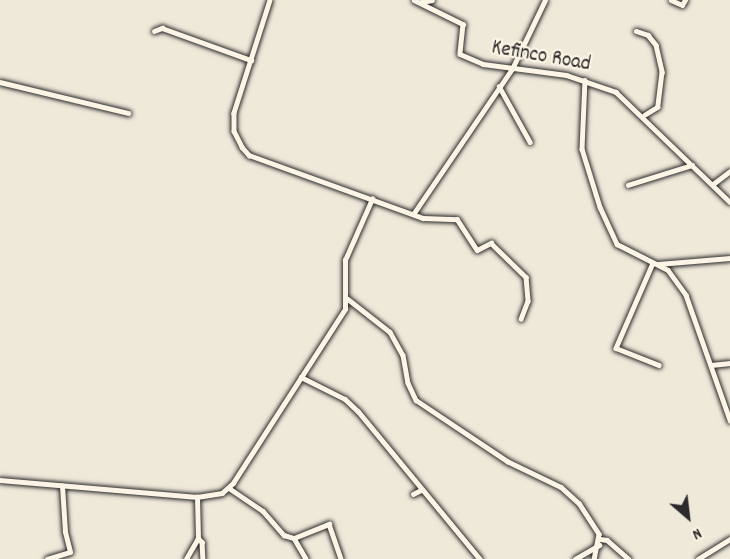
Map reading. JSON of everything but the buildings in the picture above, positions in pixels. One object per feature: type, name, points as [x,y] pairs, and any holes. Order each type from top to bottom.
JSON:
[{"type":"street","points":[[270,0],[233,122],[242,147],[249,155],[423,218],[457,219],[477,250],[491,243],[513,263],[528,282],[528,301],[521,319]]},
{"type":"street","name":"Kefinco Road","points":[[414,0],[463,24],[460,54],[483,64],[512,69],[539,69],[585,80],[616,92],[645,115],[730,202]]},
{"type":"street","points":[[421,2],[432,0]]},
{"type":"street","points":[[414,213],[512,69],[545,0]]},
{"type":"street","points":[[671,0],[682,4],[685,0]]},
{"type":"street","points":[[154,31],[162,28],[251,60]]},
{"type":"street","points":[[636,31],[648,35],[656,45],[662,72],[658,107],[645,115]]},
{"type":"street","points":[[585,80],[582,149],[600,207],[617,244],[668,270],[686,295],[730,420]]},
{"type":"street","points":[[0,82],[128,113]]},
{"type":"street","points":[[499,86],[530,142]]},
{"type":"street","points":[[628,186],[692,165]]},
{"type":"street","points":[[713,184],[730,171]]},
{"type":"street","points":[[0,480],[197,497],[215,496],[229,488],[345,309],[348,299],[343,273],[345,260],[372,199]]},
{"type":"street","points":[[656,263],[730,258]]},
{"type":"street","points":[[656,263],[615,348],[659,365]]},
{"type":"street","points":[[348,299],[390,332],[404,354],[408,383],[416,400],[507,461],[568,493],[596,528],[600,539],[594,559]]},
{"type":"street","points":[[711,365],[730,363]]},
{"type":"street","points":[[301,377],[345,399],[358,411],[480,559]]},
{"type":"street","points":[[63,486],[64,532],[71,559]]},
{"type":"street","points":[[229,488],[263,511],[284,535],[294,538],[329,524],[342,559]]},
{"type":"street","points":[[413,494],[421,490]]},
{"type":"street","points":[[186,559],[198,537],[197,497]]},
{"type":"street","points":[[198,537],[202,542],[203,559]]},
{"type":"street","points":[[294,538],[306,559]]},
{"type":"street","points":[[600,539],[629,559]]},
{"type":"street","points":[[698,559],[730,539]]},
{"type":"street","points":[[575,559],[599,545]]},
{"type":"street","points":[[47,559],[70,552]]}]
